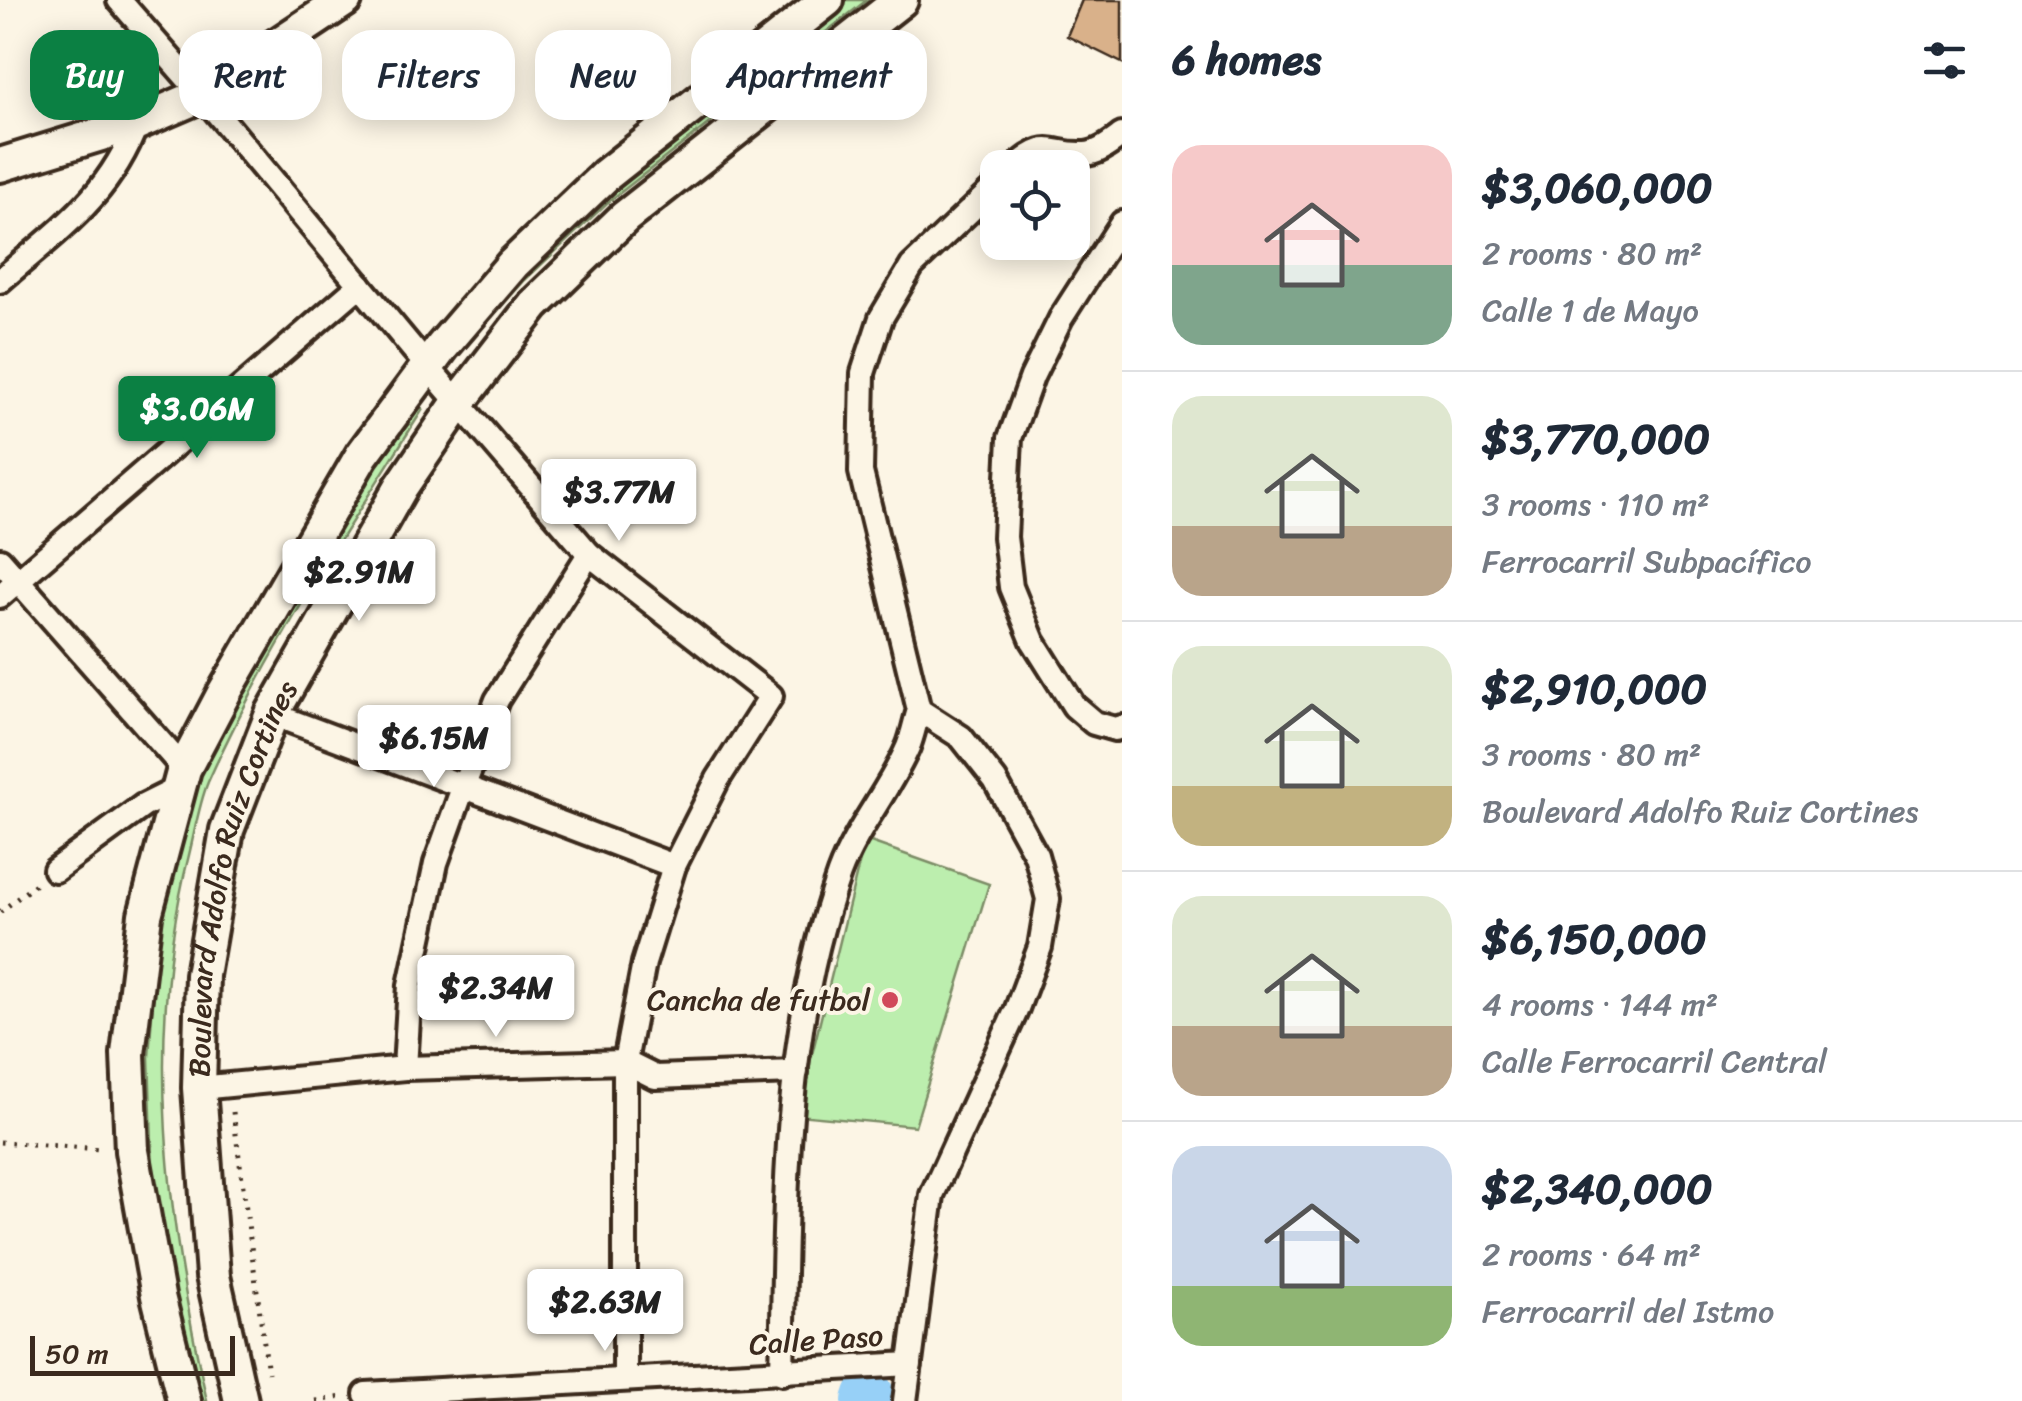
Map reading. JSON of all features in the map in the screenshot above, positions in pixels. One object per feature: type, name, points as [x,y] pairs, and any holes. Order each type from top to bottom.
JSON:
[{"type":"main road","points":[[299,30],[345,0]]},
{"type":"main road","name":"Boulevard Adolfo Ruiz Cortines","points":[[184,1401],[158,1296],[132,1152],[128,1054],[146,914],[182,778],[224,693],[362,455],[426,366],[513,264],[606,175],[827,0]]},
{"type":"main road","name":"Boulevard Adolfo Ruiz Cortines","points":[[241,1401],[213,1276],[214,1087],[202,975],[227,830],[272,714],[402,487],[459,402],[534,305],[625,217],[901,0]]},
{"type":"main road","points":[[0,164],[137,123],[179,104]]},
{"type":"street","points":[[119,0],[179,68]]},
{"type":"street","points":[[224,120],[426,366],[589,554],[771,696],[718,779],[674,866],[644,962],[625,1062],[625,1379]]},
{"type":"street","points":[[0,281],[100,193],[125,155],[137,123]]},
{"type":"street","points":[[1090,153],[1122,135]]},
{"type":"street","points":[[782,1373],[788,1138],[810,984],[840,874],[858,833],[908,748],[919,710],[861,472],[863,373],[882,318],[912,266],[980,201]]},
{"type":"street","points":[[1122,224],[1061,318],[1032,377],[1010,438],[1004,538],[1011,587],[1032,640],[1074,706],[1094,722],[1115,729],[1122,727]]},
{"type":"street","points":[[9,589],[360,285]]},
{"type":"street","points":[[404,1068],[410,985],[436,863],[464,785],[498,700],[589,554]]},
{"type":"street","points":[[0,560],[9,589],[182,778],[55,870]]},
{"type":"street","points":[[905,1401],[902,1364],[932,1195],[1016,1011],[1040,947],[1048,899],[1036,855],[995,780],[961,737],[919,710]]},
{"type":"street","points":[[272,714],[674,866]]},
{"type":"street","points":[[214,1087],[404,1068],[625,1062],[655,1078],[796,1072]]},
{"type":"street","name":"Calle Paso","points":[[366,1394],[902,1364]]},
{"type":"path","points":[[0,912],[55,870]]},
{"type":"path","points":[[214,1087],[269,1381]]},
{"type":"path","points":[[0,1142],[132,1152]]},
{"type":"green space","points":[[829,0],[867,0],[829,30],[793,30]]},
{"type":"green space","points":[[691,114],[691,120],[713,120],[607,203],[525,280],[454,359],[440,348],[508,266]]},
{"type":"green space","points":[[410,399],[423,409],[255,685],[208,782],[189,855],[175,923],[164,1060],[172,1197],[207,1401],[191,1401],[172,1316],[153,1172],[149,1057],[159,915],[194,781],[280,614]]},
{"type":"green space","name":"Cancha de futbol","points":[[865,840],[989,884],[915,1126],[797,1115]]},
{"type":"building","points":[[1082,0],[1122,0],[1122,63],[1067,36]]},
{"type":"waterway","points":[[867,1401],[869,1395]]},
{"type":"place","name":"Cancha de futbol","points":[[890,1000]]}]
